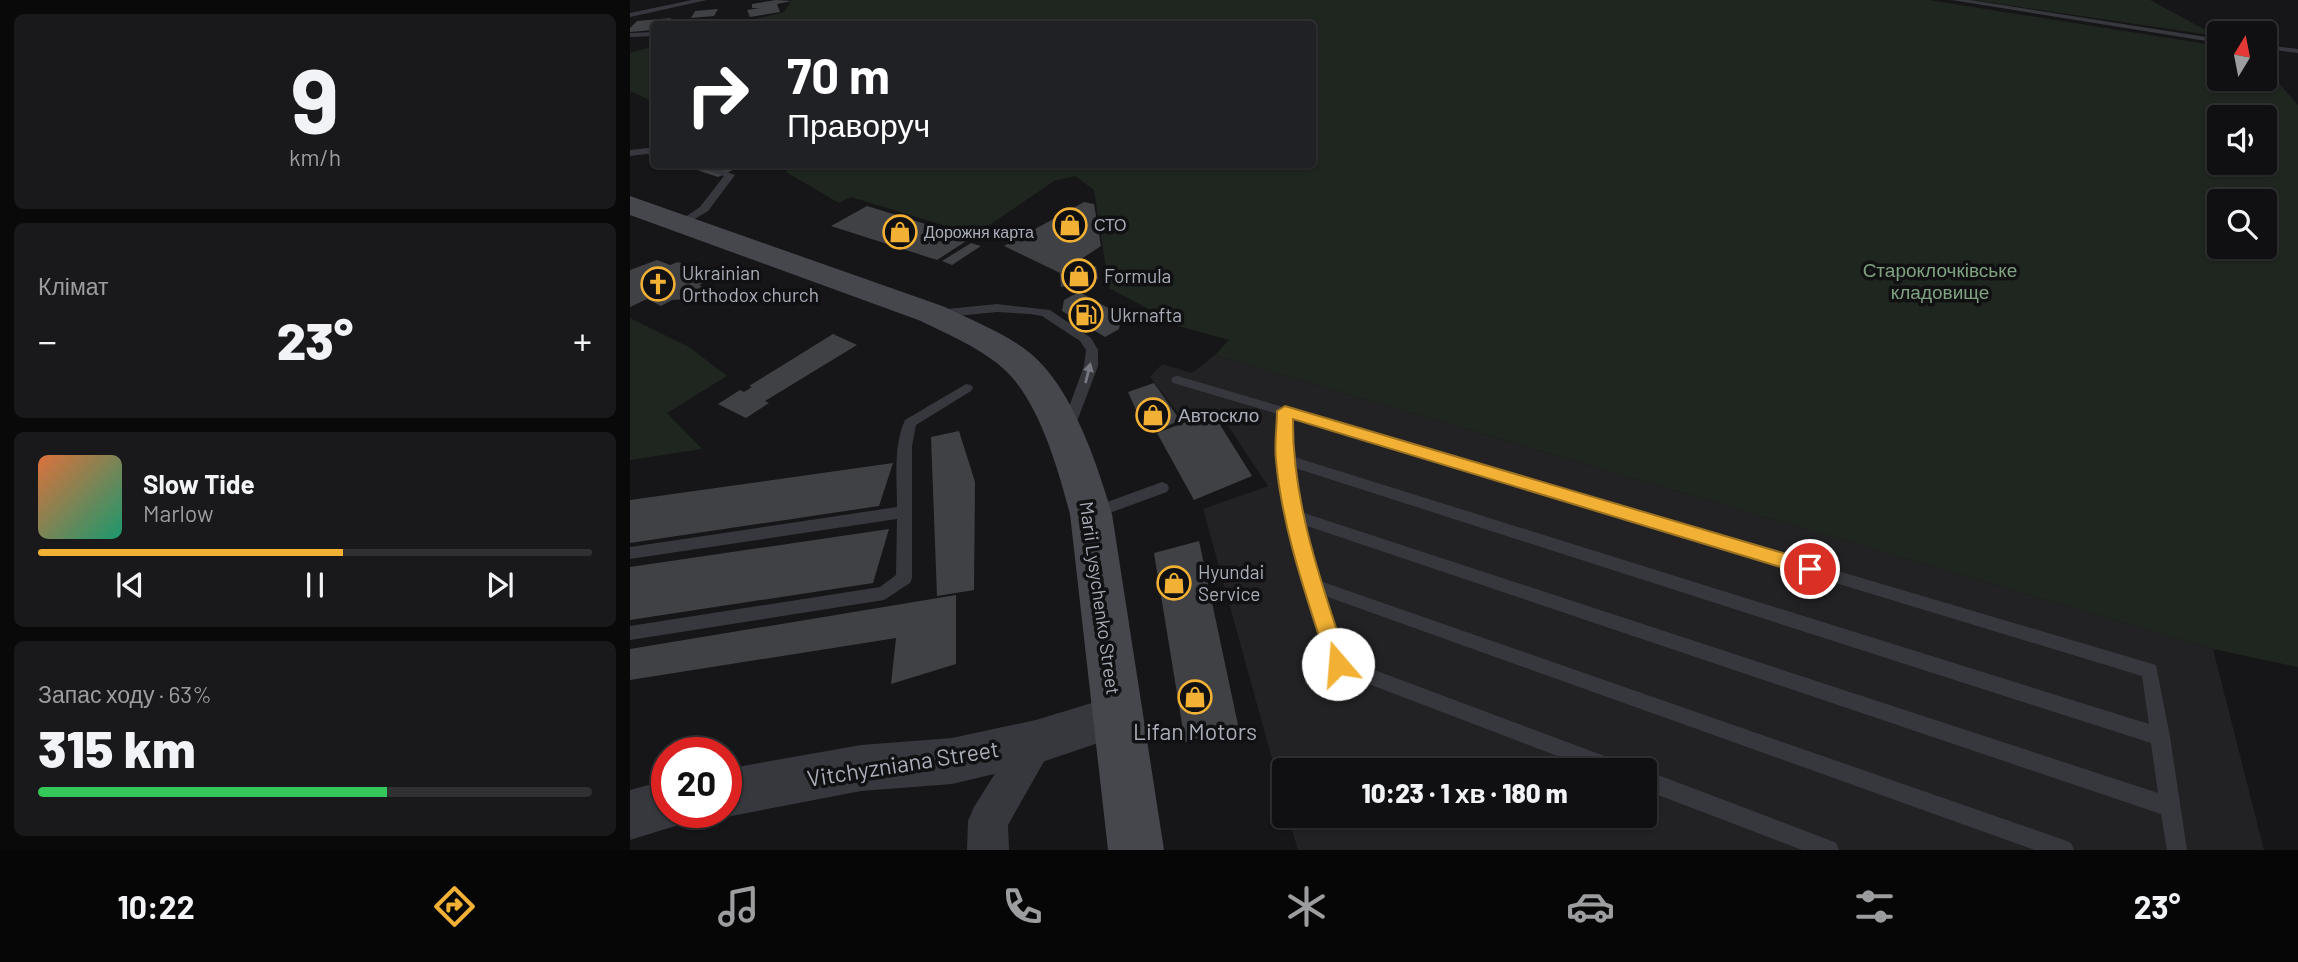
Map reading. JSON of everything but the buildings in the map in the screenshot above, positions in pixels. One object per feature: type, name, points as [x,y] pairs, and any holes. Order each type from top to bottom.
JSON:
[{"type":"main road","name":"Marii Lysychenko Street","points":[[630,205],[933,314],[977,336],[1017,362],[1046,396],[1066,437],[1091,514],[1136,850]]},
{"type":"street","name":"Vitchyzniana Street","points":[[742,790],[861,768],[952,761],[1036,742],[1118,716]]},
{"type":"street","points":[[988,850],[988,821],[1036,742]]},
{"type":"street","points":[[630,815],[651,809]]},
{"type":"lane","points":[[630,15],[703,0]]},
{"type":"lane","points":[[1956,0],[2207,39]]},
{"type":"lane","points":[[630,35],[651,34]]},
{"type":"lane","points":[[2277,49],[2298,51]]},
{"type":"lane","points":[[630,153],[651,152]]},
{"type":"lane","points":[[682,223],[704,209],[730,175],[707,168]]},
{"type":"lane","points":[[933,314],[997,308],[1030,310],[1046,313],[1085,338],[1091,350],[1091,366],[1066,437]]},
{"type":"lane","points":[[1178,380],[2150,671],[2177,850]]},
{"type":"lane","points":[[630,633],[884,593],[904,578],[905,446],[911,423],[966,388]]},
{"type":"lane","points":[[1285,411],[1284,459],[1295,516],[1312,585],[1338,664],[1586,758]]},
{"type":"lane","points":[[1284,459],[2161,737]]},
{"type":"lane","points":[[1091,514],[1162,488]]},
{"type":"lane","points":[[630,553],[904,512]]},
{"type":"lane","points":[[1295,516],[2171,807]]},
{"type":"lane","points":[[1312,585],[2064,850]]},
{"type":"lane","points":[[1657,785],[1829,850]]},
{"type":"shaded area","points":[[1215,355],[2213,649],[2264,850],[1298,850],[1292,828],[1657,828],[1657,758],[1272,759],[1203,509],[1268,486],[1217,409],[1184,421],[1150,377],[1162,364],[1192,373]]},
{"type":"green space","name":"Староклочківське кладовище","points":[[792,0],[1929,0],[2207,44],[2207,91],[2277,91],[2277,81],[2298,105],[2298,667],[2213,649],[1215,355],[1229,340],[1157,320],[1161,316],[1109,288],[1094,190],[1075,176],[1054,181],[975,235],[851,197],[839,203],[786,172],[788,168],[1316,168],[1316,21],[748,21],[784,12]]},
{"type":"green space","points":[[1973,0],[2150,0],[2207,31],[2207,35]]},
{"type":"green space","points":[[651,47],[651,101],[630,91],[630,53]]},
{"type":"green space","points":[[630,318],[689,347],[727,376],[667,413],[702,449],[630,460]]},
{"type":"place","name":"СТО","points":[[1070,225]]},
{"type":"place","name":"Дорожня карта","points":[[900,232]]},
{"type":"place","name":"Formula","points":[[1079,276]]},
{"type":"place","name":"Ukrainian Orthodox church","points":[[658,284]]},
{"type":"place","name":"Ukrnafta","points":[[1086,315]]},
{"type":"place","name":"Автоскло","points":[[1153,415]]},
{"type":"place","name":"Hyundai Service","points":[[1174,583]]},
{"type":"place","name":"Lifan Motors","points":[[1195,697]]},
{"type":"route","points":[[1338,664],[1312,585],[1295,516],[1284,459],[1285,411],[1810,569]]}]
